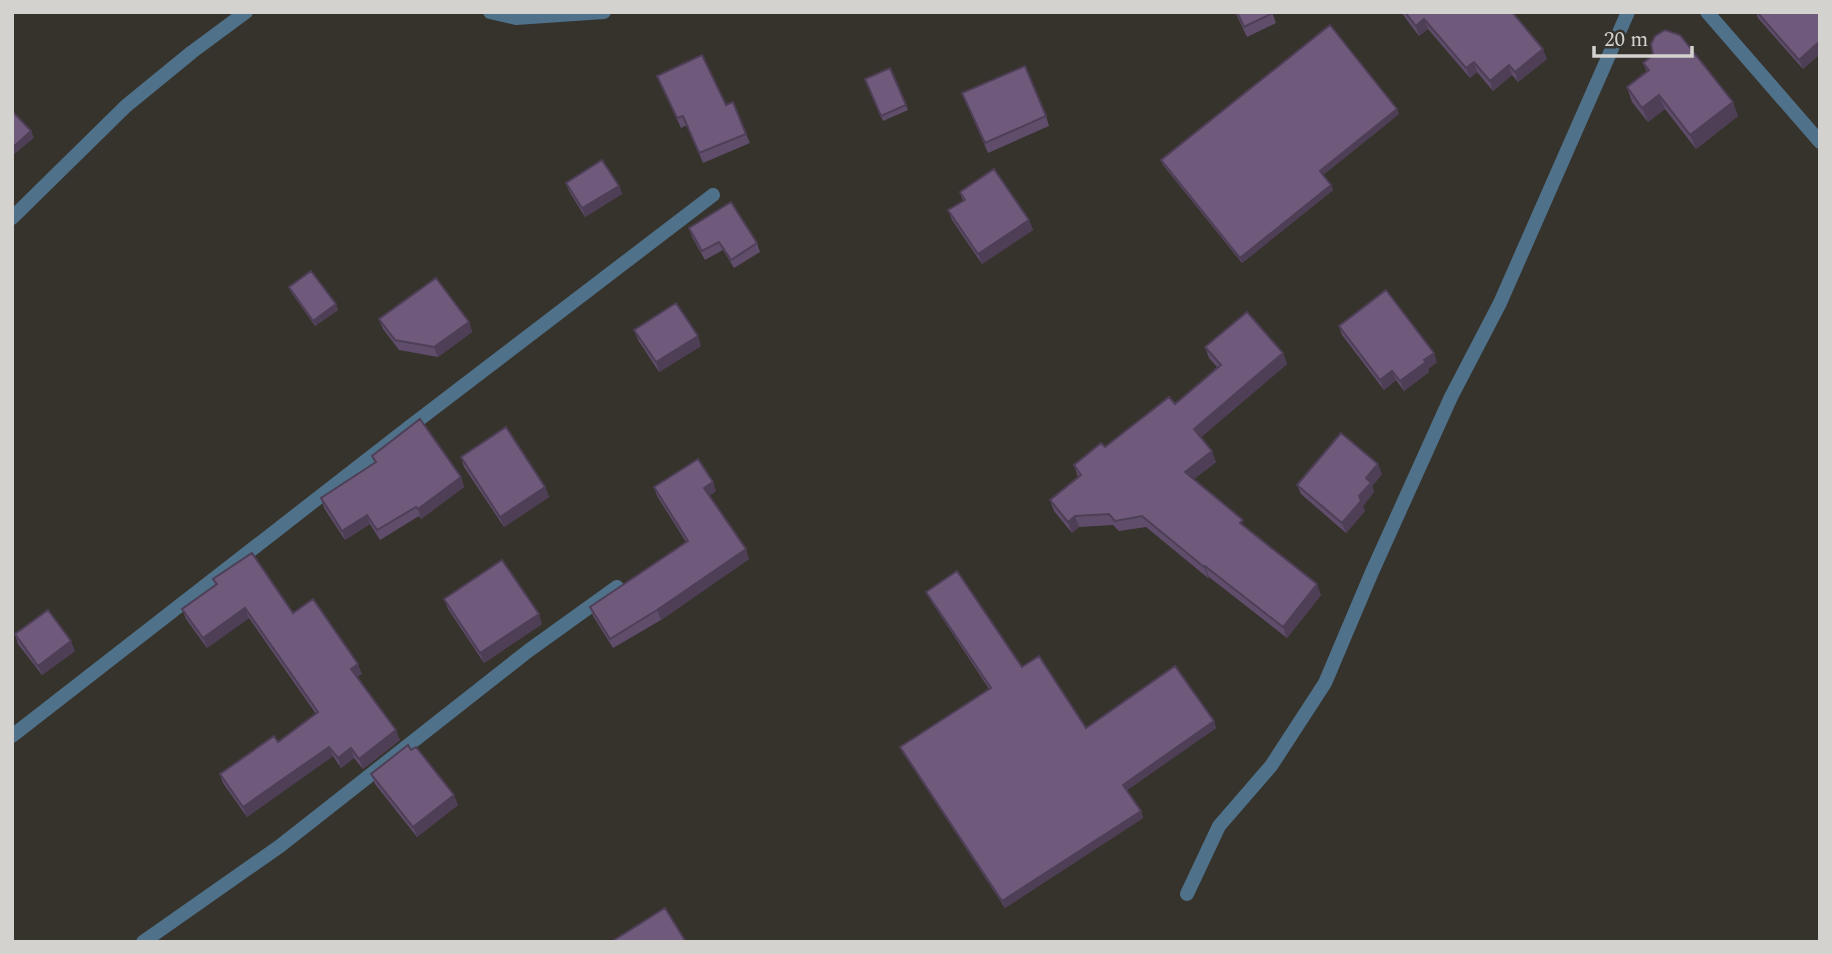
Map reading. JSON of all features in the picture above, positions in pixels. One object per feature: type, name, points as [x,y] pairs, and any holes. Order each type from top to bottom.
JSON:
[{"type":"street","points":[[12,218],[125,106],[246,12]]},
{"type":"street","points":[[490,12],[516,19],[604,12]]},
{"type":"street","points":[[1187,894],[1219,826],[1271,766],[1325,683],[1451,397],[1500,303],[1628,12]]},
{"type":"street","points":[[1707,12],[1820,142]]},
{"type":"street","points":[[12,736],[418,420],[713,195]]},
{"type":"street","points":[[142,942],[280,846],[528,651],[617,587]]},
{"type":"building","points":[[1237,12],[1272,12],[1273,13],[1244,27]]},
{"type":"building","points":[[1405,12],[1512,12],[1543,49],[1515,72],[1509,65],[1490,81],[1474,62],[1466,68],[1424,19],[1416,26]]},
{"type":"building","points":[[1757,12],[1820,12],[1820,41],[1799,60]]},
{"type":"building","points":[[1330,25],[1397,109],[1320,171],[1331,185],[1240,258],[1161,160]]},
{"type":"building","points":[[1665,30],[1680,35],[1733,102],[1690,135],[1659,95],[1642,108],[1627,87],[1649,70],[1643,63],[1653,55],[1651,44],[1655,36]]},
{"type":"building","points":[[702,55],[726,105],[733,102],[746,134],[699,153],[683,116],[677,118],[657,76]]},
{"type":"building","points":[[1025,66],[1046,116],[985,143],[962,93]]},
{"type":"building","points":[[890,68],[906,105],[881,116],[865,79]]},
{"type":"building","points":[[12,111],[31,131],[12,148]]},
{"type":"building","points":[[602,160],[619,186],[582,208],[566,183]]},
{"type":"building","points":[[994,169],[1029,220],[978,254],[948,210],[965,200],[960,192]]},
{"type":"building","points":[[731,202],[757,243],[731,260],[719,242],[702,251],[689,228]]},
{"type":"building","points":[[311,271],[336,304],[313,321],[289,287]]},
{"type":"building","points":[[436,278],[469,322],[434,347],[395,340],[379,319]]},
{"type":"building","points":[[1386,290],[1434,353],[1400,381],[1392,371],[1380,380],[1339,326]]},
{"type":"building","points":[[676,303],[698,336],[656,362],[634,330]]},
{"type":"building","points":[[1247,312],[1283,353],[1194,429],[1212,451],[1185,472],[1243,520],[1240,523],[1317,584],[1283,627],[1142,516],[1115,521],[1109,514],[1075,516],[1068,522],[1050,500],[1081,475],[1074,465],[1101,443],[1105,447],[1169,397],[1175,404],[1221,365],[1205,347]]},
{"type":"building","points":[[420,419],[461,477],[418,509],[416,507],[377,530],[367,515],[342,531],[321,498],[376,462],[372,456]]},
{"type":"building","points":[[506,427],[545,487],[500,517],[461,457]]},
{"type":"building","points":[[1341,433],[1378,464],[1366,478],[1371,483],[1359,496],[1361,501],[1342,523],[1297,485]]},
{"type":"building","points":[[698,459],[713,482],[704,488],[746,549],[610,639],[590,607],[688,541],[654,487]]},
{"type":"building","points":[[252,553],[293,613],[313,599],[358,664],[351,669],[396,730],[359,759],[351,748],[338,758],[329,747],[243,807],[220,774],[274,736],[278,742],[318,712],[245,608],[203,638],[182,609],[217,584],[213,579]]},
{"type":"building","points":[[502,560],[539,614],[480,653],[444,599]]},
{"type":"building","points":[[957,571],[1022,667],[1039,656],[1086,728],[1175,666],[1214,721],[1123,785],[1141,811],[1002,901],[900,747],[991,688],[926,592]]},
{"type":"building","points":[[48,610],[71,641],[38,666],[15,634]]},
{"type":"building","points":[[408,745],[411,750],[416,747],[454,795],[413,827],[371,774]]},
{"type":"building","points":[[665,908],[686,942],[611,942]]}]
